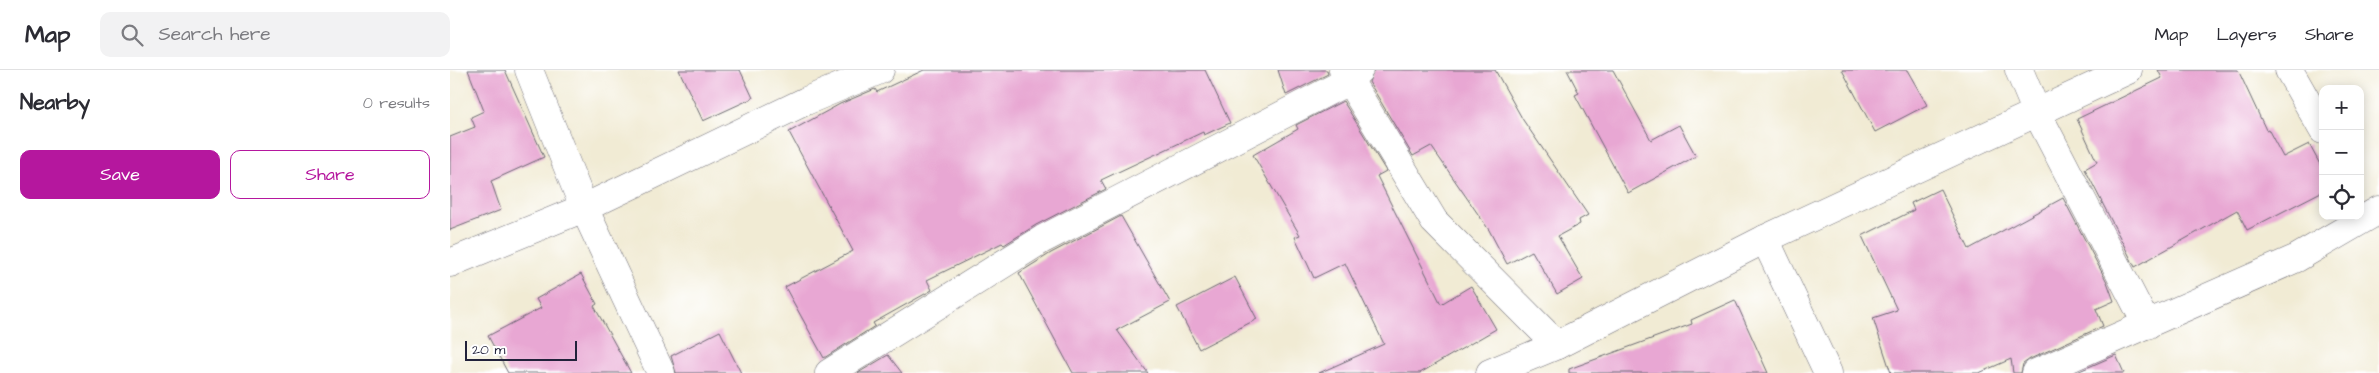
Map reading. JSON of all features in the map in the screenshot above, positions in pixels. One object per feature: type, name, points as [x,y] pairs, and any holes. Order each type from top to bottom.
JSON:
[{"type":"street","points":[[529,70],[584,208],[661,373]]},
{"type":"street","points":[[450,263],[584,208],[806,101],[880,70]]},
{"type":"street","points":[[2019,70],[2037,113],[2147,325]]},
{"type":"street","points":[[1490,373],[1557,345],[1765,240],[2128,70]]},
{"type":"street","points":[[2289,70],[2319,123]]},
{"type":"street","points":[[828,373],[1043,239],[1350,74],[1434,221],[1557,345]]},
{"type":"street","points":[[2036,373],[2297,258],[2370,207]]},
{"type":"street","points":[[1765,240],[1828,373]]},
{"type":"building","points":[[468,70],[505,70],[544,157],[491,181],[501,210],[450,230],[450,137],[475,127],[471,117],[484,111]]},
{"type":"building","points":[[679,70],[740,70],[753,98],[703,121]]},
{"type":"building","points":[[924,70],[1205,70],[1230,123],[1204,135],[1203,132],[1101,180],[1106,189],[1036,225],[1004,245],[1002,243],[927,280],[932,290],[873,323],[875,326],[824,358],[785,287],[853,251],[789,132],[840,104],[875,89],[877,92]]},
{"type":"building","points":[[1278,70],[1327,70],[1328,74],[1286,95]]},
{"type":"building","points":[[1374,70],[1495,70],[1523,120],[1588,215],[1579,220],[1580,224],[1558,236],[1583,279],[1557,294],[1532,251],[1507,264],[1489,230],[1431,146],[1413,156],[1369,82]]},
{"type":"building","points":[[1567,70],[1613,70],[1651,140],[1679,125],[1696,156],[1628,193],[1575,95],[1579,93]]},
{"type":"building","points":[[1842,70],[1907,70],[1927,105],[1875,132]]},
{"type":"building","points":[[2158,70],[2238,70],[2266,130],[2268,129],[2283,157],[2309,144],[2319,163],[2319,193],[2247,230],[2237,210],[2135,267],[2085,169],[2097,162],[2077,119],[2162,78]]},
{"type":"building","points":[[1343,101],[1386,171],[1377,176],[1441,304],[1471,286],[1496,329],[1420,373],[1319,373],[1384,344],[1345,263],[1314,278],[1295,237],[1300,235],[1253,155],[1298,129],[1296,125]]},
{"type":"building","points":[[1940,189],[1969,249],[2063,198],[2107,282],[2114,301],[2096,309],[2103,326],[2030,359],[2023,364],[2021,373],[2013,373],[2011,359],[1979,373],[1891,373],[1873,318],[1897,310],[1862,236],[1914,210],[1911,203]]},
{"type":"building","points":[[1121,216],[1170,302],[1117,330],[1148,373],[1073,373],[1019,273],[1051,253]]},
{"type":"building","points":[[581,274],[597,304],[594,306],[631,373],[508,373],[488,336],[541,308],[536,299]]},
{"type":"building","points":[[1235,277],[1257,319],[1199,349],[1177,307]]},
{"type":"building","points":[[1735,300],[1768,373],[1569,373],[1569,369],[1692,324],[1691,320]]},
{"type":"building","points":[[720,331],[741,373],[676,373],[671,356]]},
{"type":"building","points":[[888,355],[902,373],[858,373]]},
{"type":"building","points":[[2116,355],[2124,373],[2075,373]]}]
